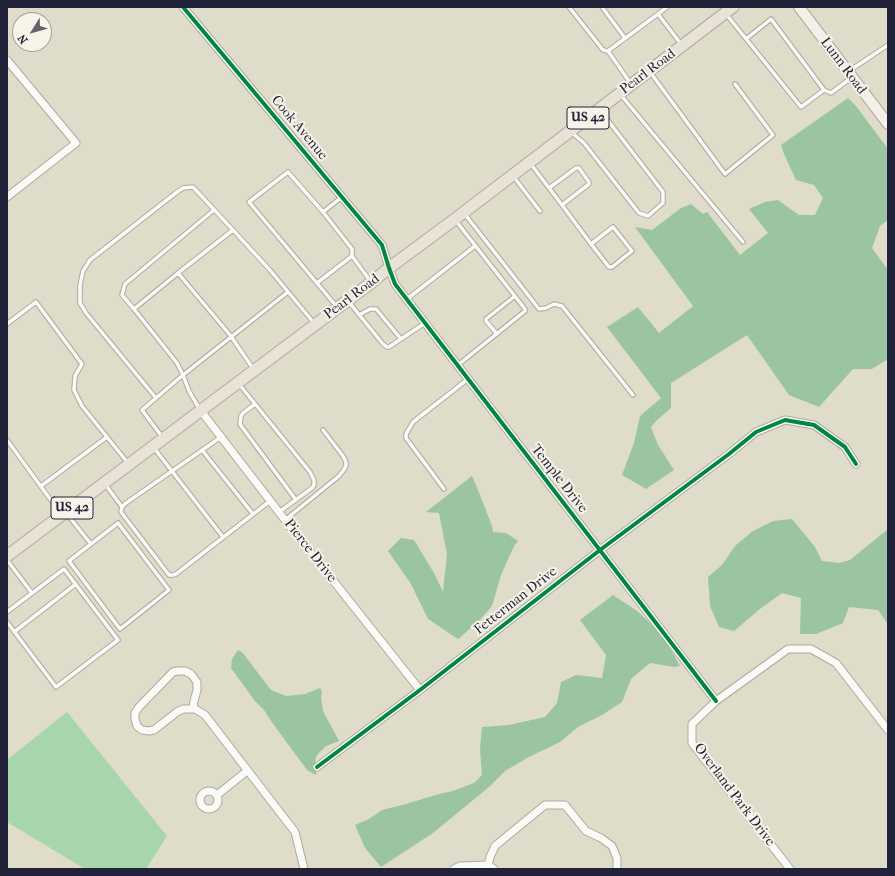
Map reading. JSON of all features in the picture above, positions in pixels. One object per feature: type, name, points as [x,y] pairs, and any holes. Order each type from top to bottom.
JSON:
[{"type":"main road","name":"Pearl Road","points":[[7,556],[348,301],[389,268],[729,10]]},
{"type":"street","name":"Cook Avenue","points":[[183,7],[382,245],[389,268]]},
{"type":"street","name":"Lunn Road","points":[[798,7],[888,124]]},
{"type":"street","points":[[7,60],[76,143],[7,197]]},
{"type":"street","name":"Temple Drive","points":[[389,268],[395,284],[716,702]]},
{"type":"street","name":"Pierce Drive","points":[[201,411],[270,501],[420,690]]},
{"type":"street","name":"Fetterman Drive","points":[[317,767],[420,690],[600,550],[729,454],[756,432],[785,420],[814,425],[845,447],[856,464]]},
{"type":"street","name":"Overland Park Drive","points":[[790,869],[692,743],[692,724],[716,702],[788,648],[811,649],[836,663],[888,730]]},
{"type":"street","points":[[193,709],[197,682],[191,674],[185,671],[178,671],[173,672],[139,707],[135,713],[135,719],[142,730],[151,731],[177,712],[186,708],[197,710],[204,715],[295,832],[304,869]]},
{"type":"street","points":[[217,795],[247,771]]},
{"type":"street","points":[[454,869],[460,866],[491,867],[490,857],[495,846],[545,805],[565,806],[586,831],[601,838],[612,846],[618,858],[617,869]]},
{"type":"lane","points":[[569,7],[604,50],[608,51],[631,85]]},
{"type":"lane","points":[[602,7],[625,38]]},
{"type":"lane","points":[[608,51],[667,7]]},
{"type":"lane","points":[[729,10],[746,39],[801,107],[824,90]]},
{"type":"lane","points":[[658,14],[682,46]]},
{"type":"lane","points":[[746,39],[771,19],[824,90],[831,93],[850,74],[888,45]]},
{"type":"lane","points":[[649,71],[725,174],[772,136],[735,84]]},
{"type":"lane","points":[[620,93],[743,242]]},
{"type":"lane","points":[[570,131],[584,143],[639,213],[648,216],[663,204],[662,192],[599,109]]},
{"type":"lane","points":[[529,162],[592,244],[611,267],[632,251],[614,227],[592,244]]},
{"type":"lane","points":[[549,188],[576,168],[579,168],[589,184],[562,205]]},
{"type":"lane","points":[[338,308],[249,202],[288,172],[323,212],[352,249],[352,256],[372,282]]},
{"type":"lane","points":[[512,175],[540,211]]},
{"type":"lane","points":[[156,398],[86,313],[80,303],[80,285],[83,271],[90,260],[183,188],[194,188],[269,269],[315,325]]},
{"type":"lane","points":[[323,212],[342,197]]},
{"type":"lane","points":[[201,411],[189,391],[177,363],[122,295],[125,284],[214,210]]},
{"type":"lane","points":[[464,212],[539,309],[546,308],[554,304],[562,306],[633,395]]},
{"type":"lane","points":[[455,219],[525,309],[525,311],[458,365]]},
{"type":"lane","points":[[134,309],[233,230]]},
{"type":"lane","points":[[407,299],[475,246]]},
{"type":"lane","points":[[317,283],[352,256]]},
{"type":"lane","points":[[178,273],[232,337],[255,370]]},
{"type":"lane","points":[[164,438],[142,410],[183,375],[288,292]]},
{"type":"lane","points":[[497,334],[486,319],[515,296]]},
{"type":"lane","points":[[348,301],[387,347],[401,340],[425,323]]},
{"type":"lane","points":[[7,324],[36,302],[82,364],[75,376],[74,390],[82,406],[129,464]]},
{"type":"lane","points":[[359,315],[370,309],[376,309],[401,340]]},
{"type":"lane","points":[[444,489],[406,438],[406,434],[413,422],[468,379]]},
{"type":"lane","points":[[238,383],[310,472],[314,480],[314,485],[312,488],[280,512]]},
{"type":"lane","points":[[254,404],[243,413],[240,424],[296,500]]},
{"type":"lane","points":[[285,520],[344,471],[346,462],[343,456],[323,430]]},
{"type":"lane","points":[[41,486],[107,437]]},
{"type":"lane","points":[[221,437],[122,507],[120,512],[169,575],[176,574],[270,501]]},
{"type":"lane","points":[[7,440],[41,486],[91,544]]},
{"type":"lane","points":[[153,447],[223,537]]},
{"type":"lane","points":[[202,450],[253,514]]},
{"type":"lane","points":[[104,483],[122,507]]},
{"type":"lane","points":[[118,523],[169,590],[120,629],[68,561],[91,544],[118,523]]},
{"type":"lane","points":[[7,560],[32,593]]},
{"type":"lane","points":[[7,612],[64,569],[118,640],[56,687],[7,622]]},
{"type":"lane","points":[[14,632],[76,584]]},
{"type":"green space","points":[[848,98],[856,106],[888,149],[888,220],[880,226],[872,248],[888,270],[888,359],[872,369],[853,369],[819,407],[789,395],[747,335],[671,383],[671,408],[651,427],[658,445],[674,470],[646,489],[622,475],[634,443],[640,416],[661,398],[607,327],[638,307],[659,333],[693,306],[635,227],[652,230],[681,208],[691,204],[703,214],[707,212],[740,255],[768,233],[749,209],[765,202],[778,200],[799,215],[815,215],[823,198],[814,185],[796,180],[781,145]]},
{"type":"green space","points":[[472,476],[493,532],[506,533],[518,541],[514,546],[501,575],[492,606],[479,621],[458,639],[428,619],[411,584],[388,551],[401,538],[414,540],[434,573],[443,592],[447,554],[439,513],[426,512]]},
{"type":"green space","points":[[792,519],[815,547],[822,561],[839,563],[850,560],[888,529],[888,624],[878,610],[849,607],[843,623],[816,634],[800,634],[801,598],[782,593],[734,631],[719,627],[710,606],[708,577],[722,565],[735,546],[753,531],[773,521]]},
{"type":"green space","points":[[613,595],[637,611],[662,634],[680,666],[674,667],[650,663],[631,679],[622,702],[602,715],[578,727],[560,742],[505,771],[489,787],[433,833],[381,867],[365,848],[355,825],[369,819],[382,810],[453,791],[474,783],[482,775],[480,749],[482,727],[509,725],[545,717],[557,703],[561,682],[576,675],[602,678],[606,655],[580,620]]},
{"type":"green space","points":[[238,650],[242,652],[271,690],[286,696],[305,694],[320,688],[322,691],[321,697],[323,711],[339,741],[326,746],[318,754],[315,759],[317,767],[316,775],[307,770],[264,710],[255,701],[231,668],[232,659]]},
{"type":"green space","points":[[67,712],[167,836],[146,869],[85,869],[7,822],[7,760]]},
{"type":"cycle path","points":[[183,7],[382,245],[395,284],[716,701]]},
{"type":"cycle path","points":[[317,767],[420,690],[600,550],[729,454],[756,432],[785,420],[814,425],[845,447],[856,464]]}]
